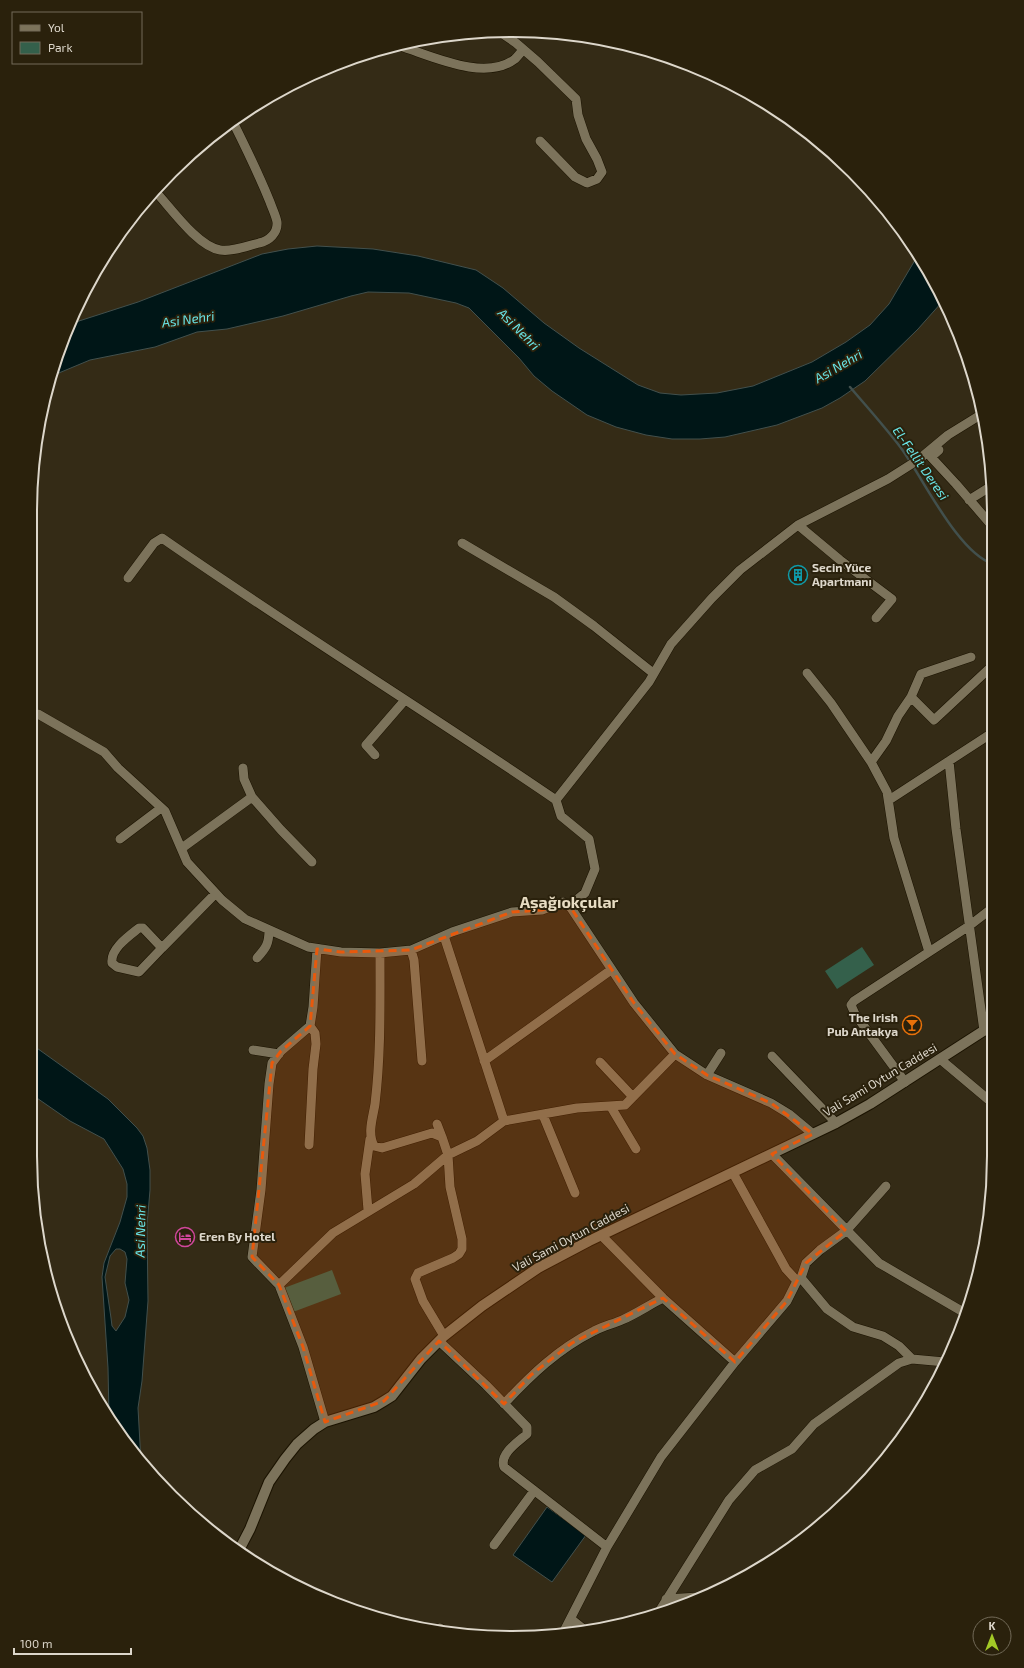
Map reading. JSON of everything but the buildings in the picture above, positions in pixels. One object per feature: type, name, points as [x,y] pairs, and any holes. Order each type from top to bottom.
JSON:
[{"type":"street","points":[[507,37],[576,98],[578,115],[586,139],[602,172],[597,179],[587,183],[575,178],[540,141]]},
{"type":"street","points":[[408,49],[457,64],[486,69],[505,64],[515,58],[523,50]]},
{"type":"street","points":[[159,195],[194,234],[210,246],[221,250],[240,248],[262,243],[273,236],[277,221],[261,180],[235,126]]},
{"type":"street","points":[[929,455],[948,435],[977,417]]},
{"type":"street","points":[[556,800],[649,682],[671,644],[712,598],[740,570],[798,525],[888,480],[979,423]]},
{"type":"street","points":[[929,455],[987,520]]},
{"type":"street","points":[[969,500],[986,489]]},
{"type":"street","points":[[798,525],[840,560],[892,599],[876,618]]},
{"type":"street","points":[[128,578],[154,543],[162,538],[556,800],[561,816],[589,839],[596,869],[585,893],[569,906]]},
{"type":"street","points":[[462,543],[554,597],[594,626],[653,673]]},
{"type":"street","points":[[872,762],[886,741],[898,716],[912,697],[921,674],[971,657]]},
{"type":"street","points":[[912,697],[934,720],[987,671]]},
{"type":"street","points":[[807,673],[831,703],[872,762],[886,792],[894,838],[929,952]]},
{"type":"street","points":[[375,755],[366,745],[405,700]]},
{"type":"street","points":[[37,714],[104,752],[118,768],[166,811],[187,862],[215,894],[245,919],[308,947],[341,952],[411,950],[452,932],[512,912],[542,910],[563,902],[572,908],[611,970],[634,1003],[675,1054],[707,1075],[771,1103],[789,1114],[813,1134]]},
{"type":"street","points":[[888,800],[987,736]]},
{"type":"street","points":[[949,761],[969,926],[987,1029]]},
{"type":"street","points":[[243,768],[244,779],[252,797],[312,862]]},
{"type":"street","points":[[182,848],[252,797]]},
{"type":"street","points":[[120,840],[162,808]]},
{"type":"street","points":[[162,948],[143,928],[139,928],[113,953],[111,958],[112,963],[117,967],[139,972],[215,894]]},
{"type":"street","points":[[905,1082],[855,1014],[851,1005],[854,1001],[969,926],[987,912]]},
{"type":"street","points":[[257,958],[265,949],[269,941],[269,930]]},
{"type":"street","points":[[444,936],[504,1121]]},
{"type":"street","points":[[309,1145],[312,1069],[316,1044],[314,1033],[310,1026],[313,1007],[317,949]]},
{"type":"street","points":[[411,950],[414,960],[422,1061]]},
{"type":"street","points":[[368,1210],[365,1174],[375,1102],[380,952]]},
{"type":"street","points":[[484,1061],[611,970]]},
{"type":"street","points":[[310,1026],[279,1054],[272,1064],[269,1084],[261,1190],[252,1257],[279,1285],[303,1347],[325,1422]]},
{"type":"street","name":"Vali Sami Oytun Caddesi","points":[[241,1546],[250,1529],[269,1482],[297,1444],[314,1429],[325,1422],[374,1407],[384,1401],[395,1392],[421,1359],[442,1338],[510,1286],[550,1261],[601,1235],[836,1123],[905,1082],[987,1029]]},
{"type":"street","points":[[253,1050],[279,1054]]},
{"type":"street","points":[[707,1075],[721,1053]]},
{"type":"street","points":[[279,1285],[332,1233],[368,1210],[414,1184],[448,1155],[476,1141],[504,1121],[577,1108],[625,1105],[675,1054]]},
{"type":"street","points":[[772,1056],[836,1123]]},
{"type":"street","points":[[940,1059],[987,1098]]},
{"type":"street","points":[[600,1062],[633,1097]]},
{"type":"street","points":[[611,1107],[636,1149]]},
{"type":"street","points":[[543,1115],[575,1193]]},
{"type":"street","points":[[438,1124],[448,1155],[450,1187],[462,1239],[462,1249],[459,1254],[453,1258],[418,1273],[415,1279],[423,1301],[442,1338],[504,1404],[527,1426],[527,1434],[504,1456],[502,1463],[504,1467],[607,1548]]},
{"type":"street","points":[[370,1139],[374,1146],[382,1148],[408,1136],[432,1133],[442,1137]]},
{"type":"street","points":[[772,1154],[879,1263],[961,1311]]},
{"type":"street","points":[[733,1173],[786,1269],[799,1280],[827,1309],[853,1327],[882,1336],[899,1346],[912,1359]]},
{"type":"street","points":[[566,1628],[607,1548],[661,1456],[735,1362],[787,1301],[799,1280],[806,1263],[820,1250],[846,1231],[886,1186]]},
{"type":"street","points":[[601,1235],[663,1298],[735,1362]]},
{"type":"street","points":[[504,1404],[531,1375],[572,1344],[595,1330],[623,1320],[663,1298]]},
{"type":"street","points":[[662,1607],[728,1500],[755,1470],[792,1449],[814,1424],[900,1363],[912,1359],[940,1362]]},
{"type":"street","points":[[494,1545],[534,1491]]},
{"type":"street","points":[[666,1600],[685,1598]]},
{"type":"street","points":[[571,1619],[580,1626]]},
{"type":"highlighted area","points":[[563,902],[571,908],[634,1003],[675,1054],[707,1075],[771,1103],[813,1134],[772,1154],[846,1231],[806,1263],[787,1301],[735,1362],[663,1298],[572,1343],[531,1375],[504,1404],[439,1341],[384,1401],[325,1422],[303,1347],[279,1285],[252,1257],[272,1063],[281,1051],[310,1026],[317,949],[341,952],[411,950],[512,912],[542,910]]},
{"type":"green space","points":[[862,947],[874,965],[837,989],[825,971]]},
{"type":"green space","points":[[332,1270],[341,1294],[293,1312],[284,1288]]},
{"type":"water","name":"Asi Nehri","points":[[317,246],[373,249],[418,256],[476,270],[503,288],[544,323],[579,348],[638,385],[660,393],[681,395],[717,393],[753,386],[812,362],[846,342],[870,325],[889,304],[915,261],[939,305],[918,329],[865,381],[840,398],[822,408],[777,425],[725,437],[700,439],[672,439],[646,435],[616,427],[587,415],[552,391],[534,376],[519,358],[469,308],[456,303],[409,293],[368,292],[283,316],[227,329],[197,332],[155,347],[90,360],[58,373],[77,322],[138,302],[262,254],[288,249]]},
{"type":"water","name":"Asi Nehri","points":[[37,1048],[108,1099],[137,1128],[143,1136],[147,1148],[150,1170],[147,1225],[148,1301],[142,1381],[138,1408],[140,1452],[109,1407],[108,1368],[102,1277],[104,1263],[120,1222],[127,1197],[127,1184],[123,1169],[104,1139],[70,1121],[37,1098]],"holes":[[[116,1249],[120,1249],[125,1252],[127,1259],[125,1283],[129,1300],[125,1317],[116,1331],[112,1326],[105,1277],[110,1256]]]},
{"type":"water","points":[[547,1507],[586,1535],[552,1582],[513,1555]]},
{"type":"waterway","name":"El-Fellit Deresi","points":[[850,387],[901,448],[954,530],[967,545],[980,557],[987,561]]},
{"type":"place","name":"Secin Yüce Apartmanı","points":[[798,575]]},
{"type":"place","name":"The Irish Pub Antakya","points":[[912,1025]]},
{"type":"place","name":"Eren By Hotel","points":[[185,1237]]},
{"type":"district","name":"Aşağıokçular","points":[[569,902]]}]
